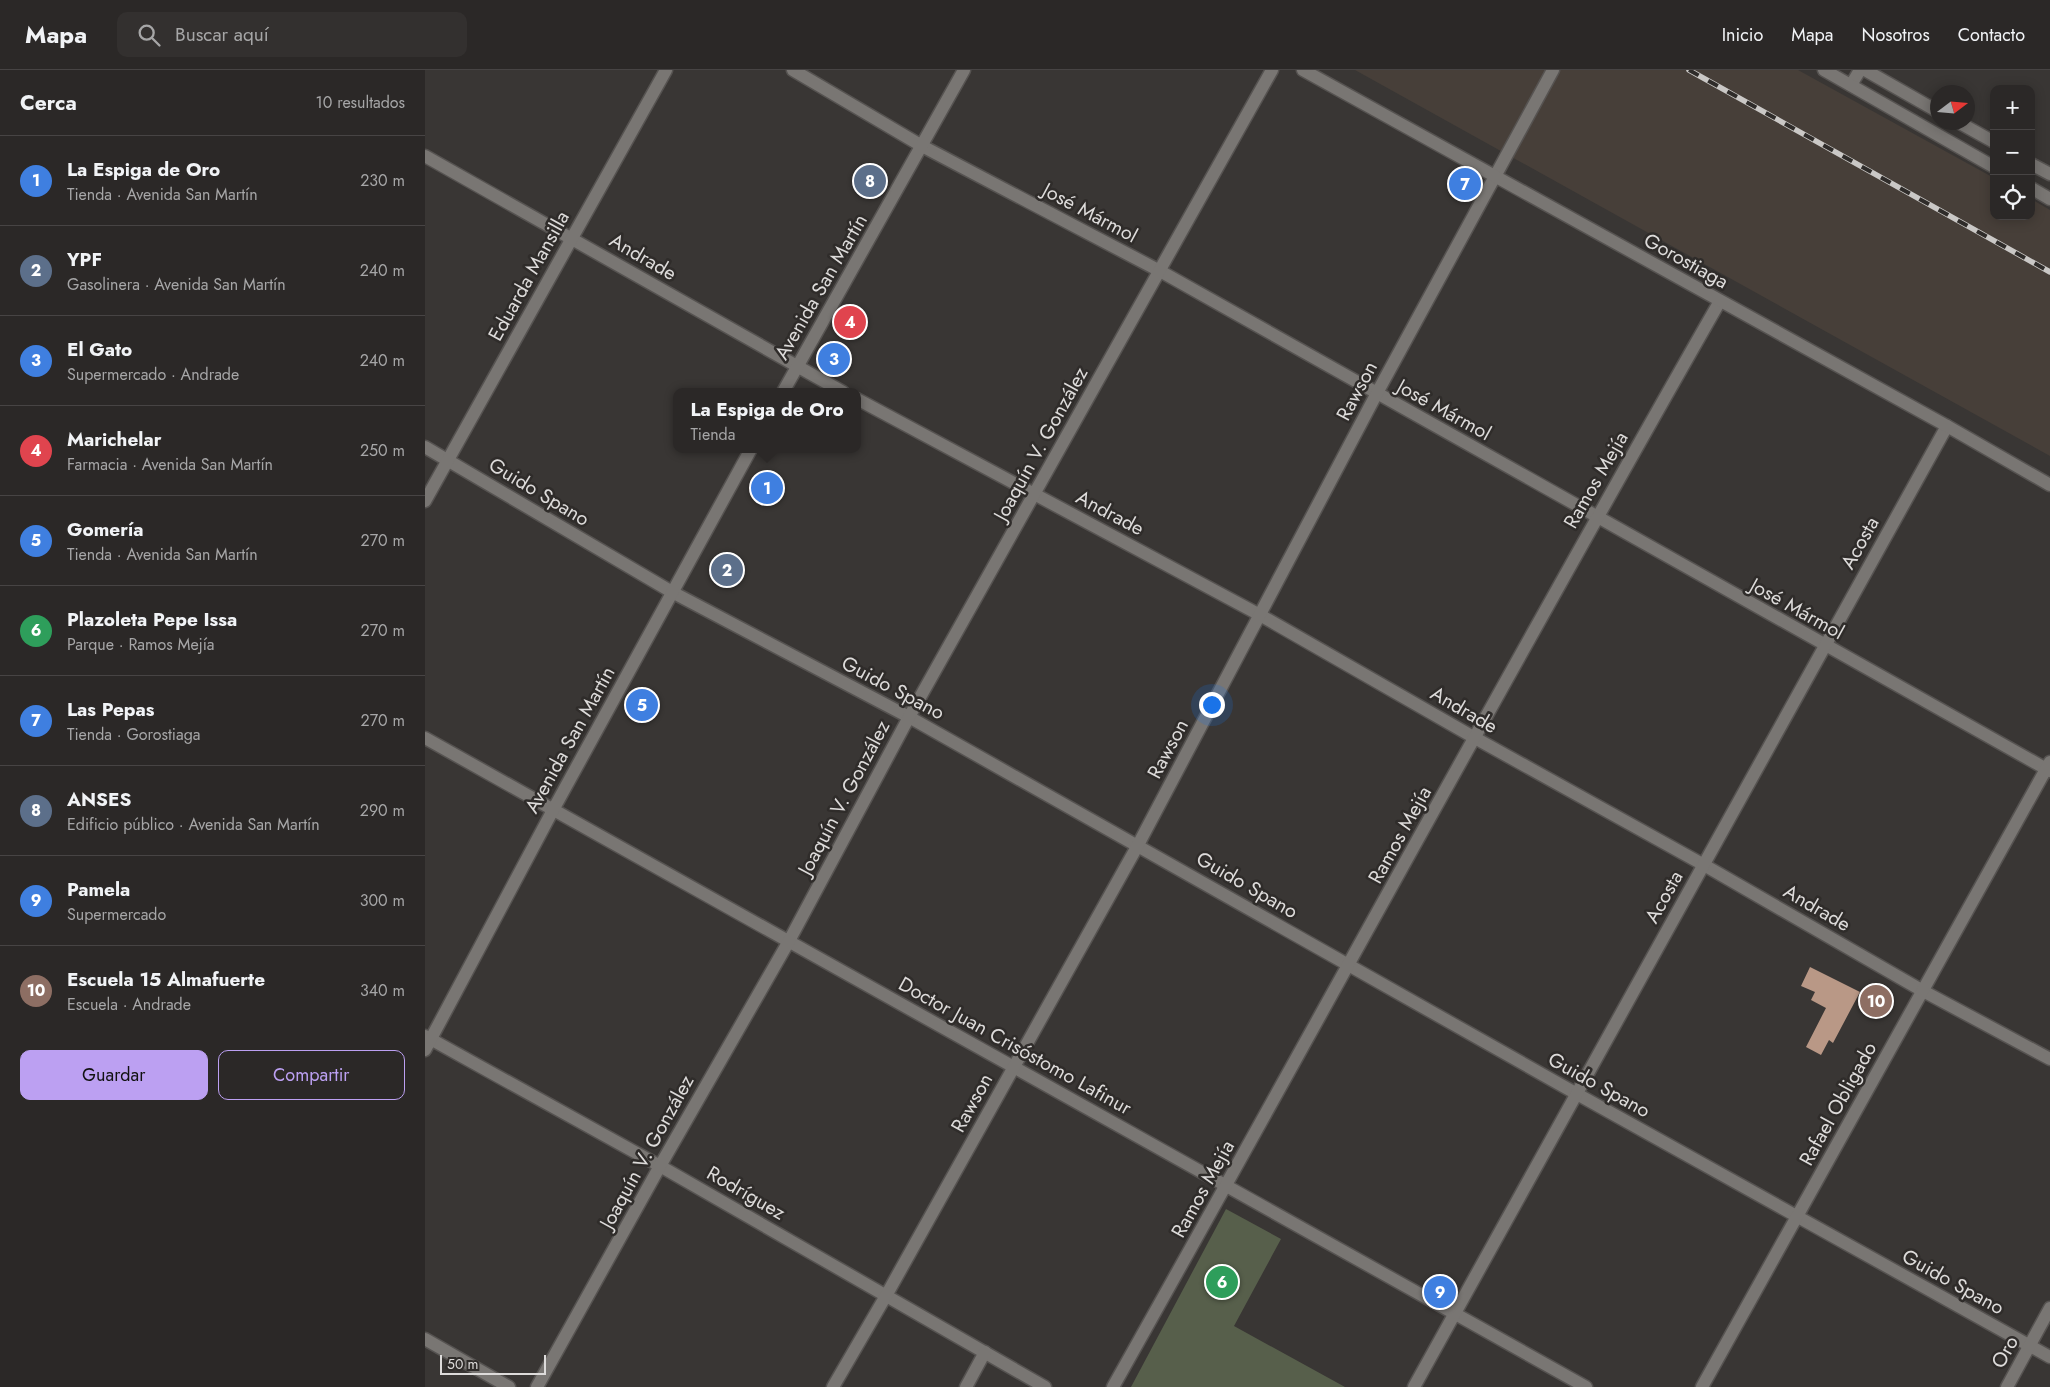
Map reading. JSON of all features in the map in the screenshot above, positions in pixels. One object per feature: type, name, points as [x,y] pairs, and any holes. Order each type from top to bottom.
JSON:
[{"type":"street","name":"Eduarda Mansilla","points":[[425,501],[666,70]]},
{"type":"street","name":"José Mármol","points":[[793,70],[922,146],[1160,271],[1825,646],[2049,767]]},
{"type":"street","name":"Avenida San Martín","points":[[785,388],[964,70]]},
{"type":"street","name":"Joaquín V. González","points":[[537,1387],[660,1166],[789,941],[909,717],[1272,70]]},
{"type":"street","name":"Gorostiaga","points":[[1303,70],[1947,426],[2050,485]]},
{"type":"street","name":"Rawson","points":[[833,1387],[1138,845],[1377,393],[1553,70]]},
{"type":"street","points":[[1824,70],[1990,165]]},
{"type":"street","points":[[1851,85],[1859,70]]},
{"type":"street","points":[[1865,70],[1930,107]]},
{"type":"street","points":[[1973,130],[1990,140]]},
{"type":"street","name":"Andrade","points":[[425,156],[836,388]]},
{"type":"street","points":[[2035,166],[2050,174]]},
{"type":"street","points":[[2035,190],[2050,199]]},
{"type":"street","name":"Ramos Mejía","points":[[1113,1387],[1349,965],[1596,517],[1720,301]]},
{"type":"street","name":"Andrade","points":[[861,401],[1260,615],[1923,991],[2050,1059]]},
{"type":"street","name":"Acosta","points":[[1414,1387],[1947,426]]},
{"type":"street","name":"Guido Spano","points":[[425,447],[672,592],[909,717],[1577,1094],[2050,1357]]},
{"type":"street","name":"Avenida San Martín","points":[[427,1042],[749,453]]},
{"type":"street","name":"Doctor Juan Crisóstomo Lafinur","points":[[425,738],[1586,1387]]},
{"type":"street","name":"Rafael Obligado","points":[[1702,1387],[2049,767]]},
{"type":"street","name":"Rodríguez","points":[[427,1042],[660,1166],[887,1294],[1045,1387]]},
{"type":"street","name":"Oro","points":[[2007,1387],[2050,1308]]},
{"type":"street","points":[[425,1339],[509,1387]]},
{"type":"street","points":[[966,1387],[985,1352]]},
{"type":"shaded area","points":[[1355,70],[1798,70],[1990,176],[1990,220],[2035,220],[2035,201],[2050,210],[2050,456]]},
{"type":"green space","points":[[1226,1209],[1281,1239],[1234,1326],[1345,1387],[1131,1387]]},
{"type":"building","points":[[1810,967],[1860,992],[1833,1043],[1829,1040],[1821,1055],[1806,1047],[1826,1008],[1811,1000],[1815,992],[1801,986]]},
{"type":"railway","points":[[1689,70],[2050,272]]},
{"type":"place","name":"ANSES","points":[[870,181]]},
{"type":"place","name":"Las Pepas","points":[[1465,184]]},
{"type":"place","name":"Marichelar","points":[[850,322]]},
{"type":"place","name":"El Gato","points":[[834,359]]},
{"type":"place","name":"La Espiga de Oro","points":[[767,488]]},
{"type":"place","name":"YPF","points":[[727,570]]},
{"type":"place","name":"Gomería","points":[[642,705]]},
{"type":"place","name":"Escuela 15 Almafuerte","points":[[1876,1001]]},
{"type":"place","name":"Plazoleta Pepe Issa","points":[[1222,1282]]},
{"type":"place","name":"Pamela","points":[[1440,1292]]}]
